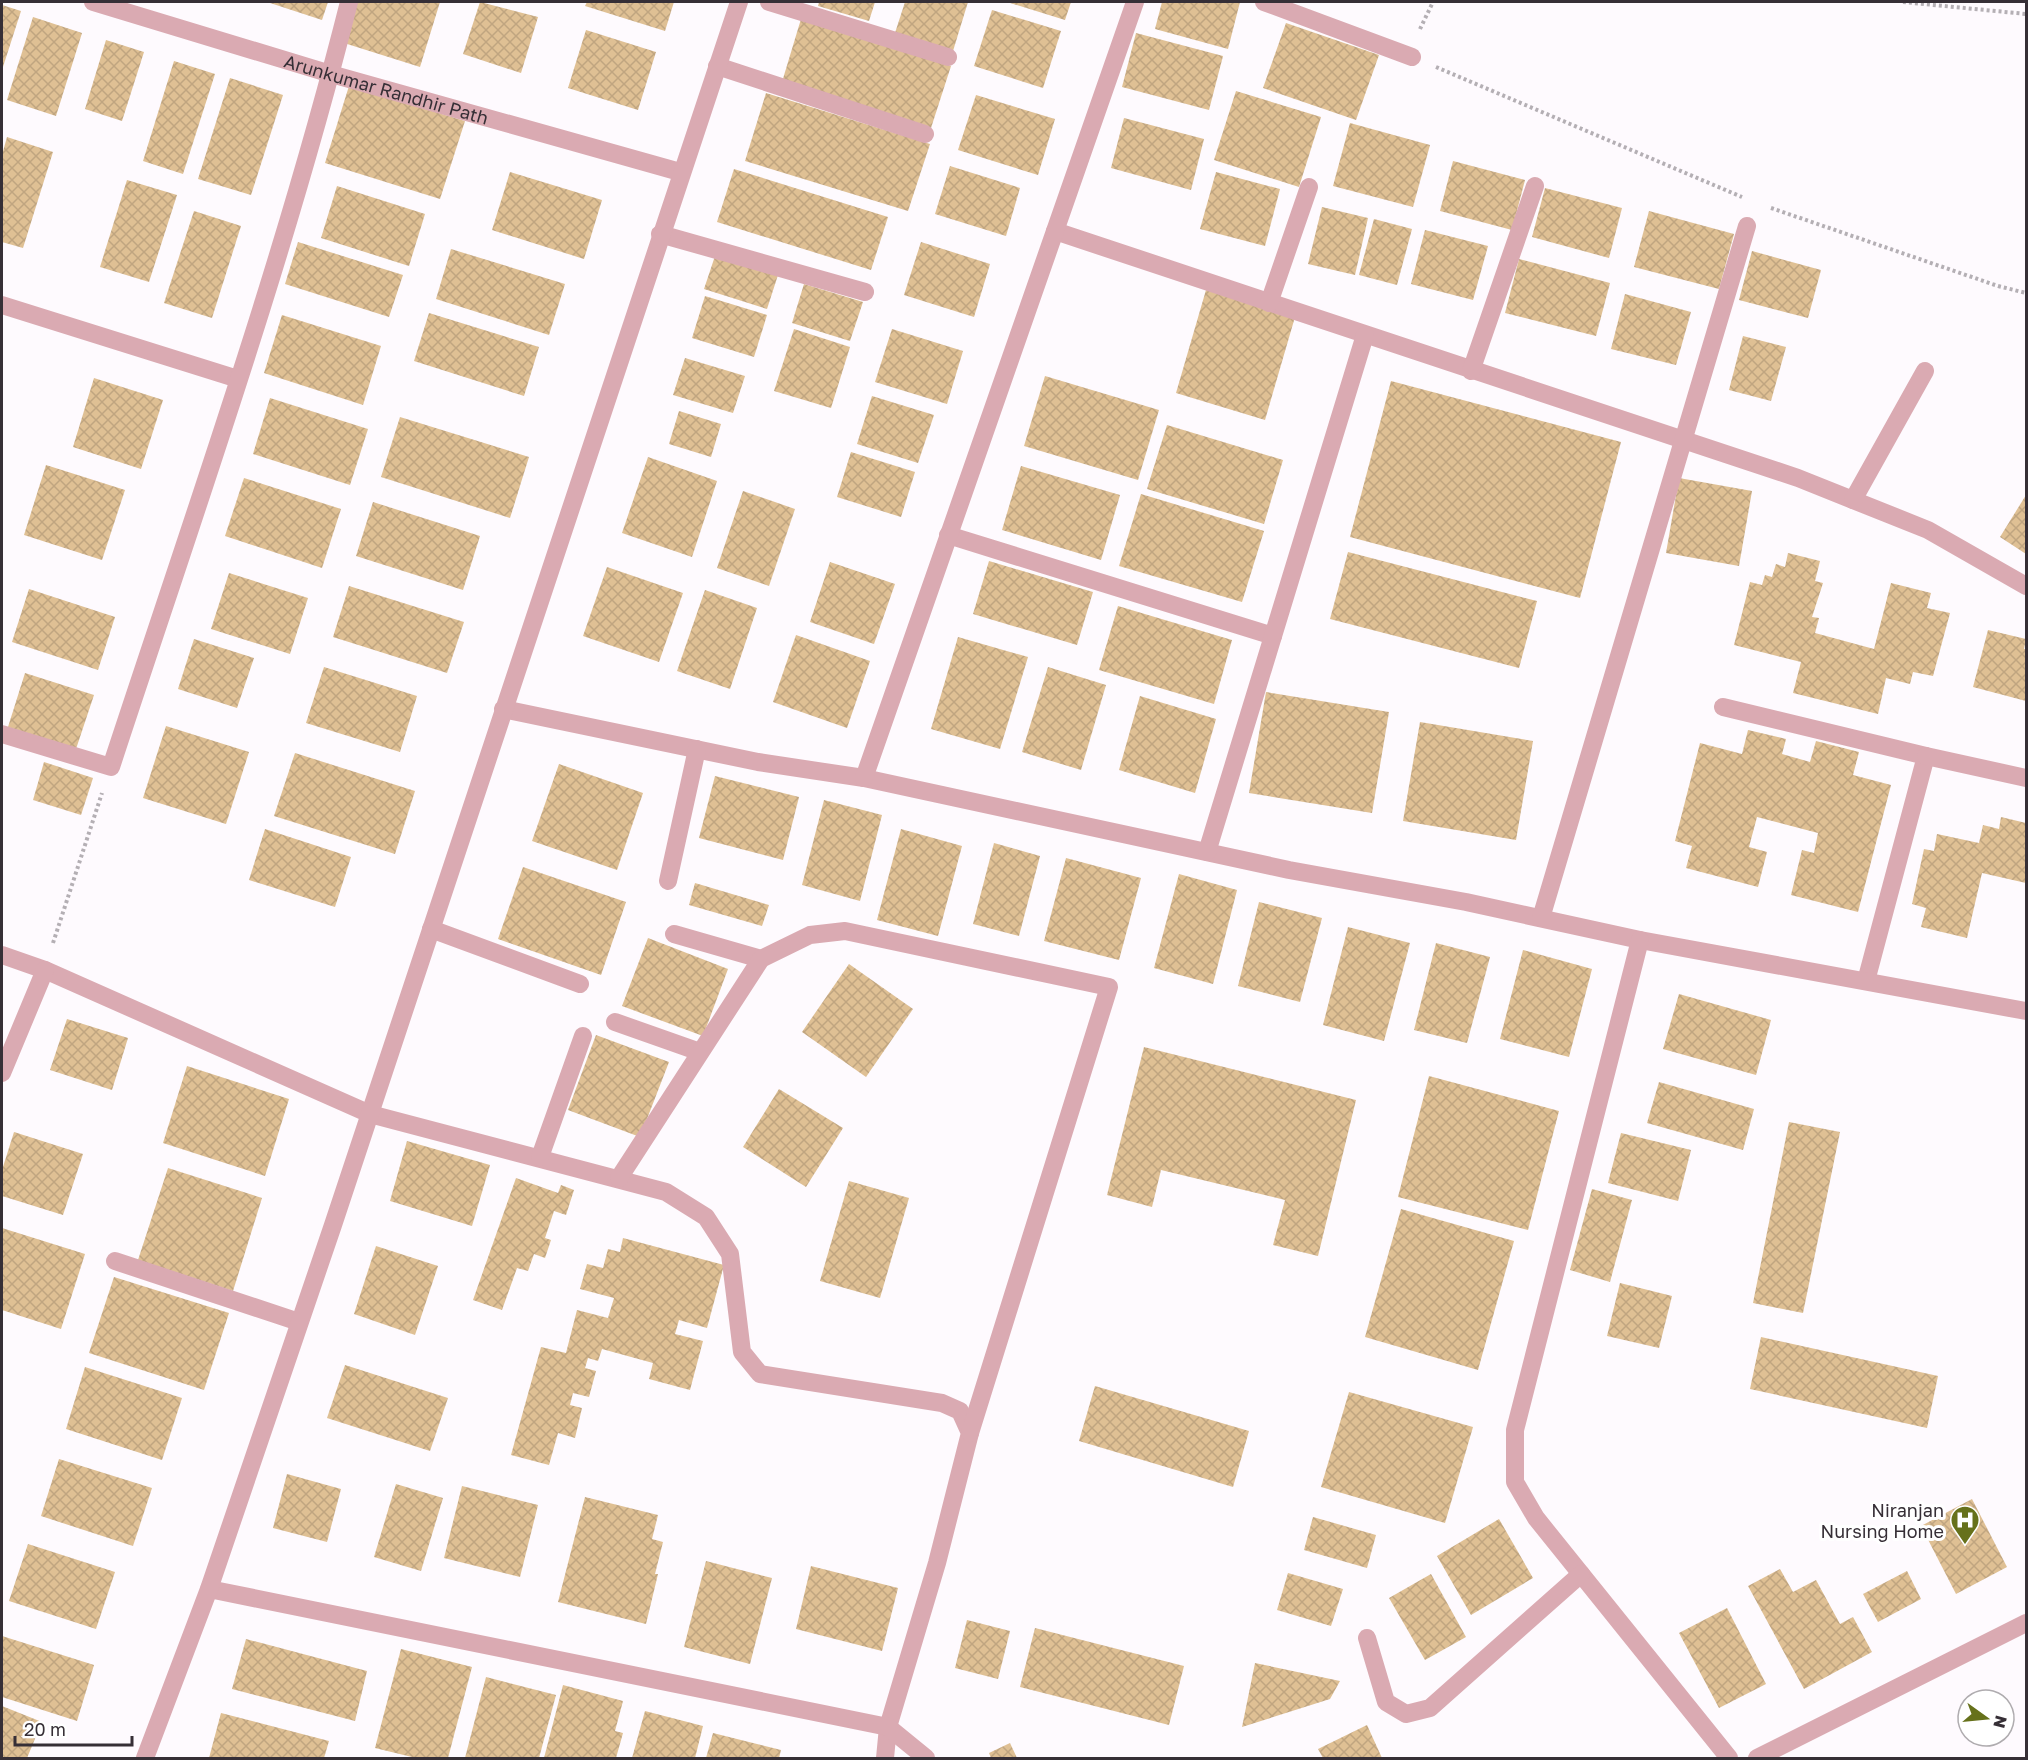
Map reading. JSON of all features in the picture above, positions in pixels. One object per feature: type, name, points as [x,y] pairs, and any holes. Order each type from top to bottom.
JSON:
[{"type":"street","name":"Arunkumar Randhir Path","points":[[93,2],[331,74],[680,172]]},
{"type":"street","points":[[2,734],[111,767],[238,379],[331,74],[349,2]]},
{"type":"street","points":[[145,1758],[209,1589],[370,1114],[680,172],[739,2]]},
{"type":"street","points":[[769,2],[948,57]]},
{"type":"street","points":[[864,778],[1135,2]]},
{"type":"street","points":[[1264,2],[1412,57]]},
{"type":"street","points":[[717,66],[925,134]]},
{"type":"street","points":[[1471,371],[1535,186]]},
{"type":"street","points":[[1269,303],[1309,187]]},
{"type":"street","points":[[1541,918],[1747,226]]},
{"type":"street","points":[[1054,231],[1471,371],[1683,439],[1853,500],[1928,530],[2026,586]]},
{"type":"street","points":[[660,234],[865,292]]},
{"type":"street","points":[[2,305],[238,379]]},
{"type":"street","points":[[1207,852],[1365,335]]},
{"type":"street","points":[[1853,500],[1925,371]]},
{"type":"street","points":[[948,534],[1273,636]]},
{"type":"street","points":[[1723,707],[2026,778]]},
{"type":"street","points":[[503,709],[697,749],[864,778],[1207,852],[1541,918],[1640,940],[2026,1011]]},
{"type":"street","points":[[668,880],[697,749]]},
{"type":"street","points":[[1866,981],[1926,756]]},
{"type":"street","points":[[431,929],[580,984]]},
{"type":"street","points":[[620,1178],[761,959],[810,934],[845,931],[1109,987],[970,1433],[937,1563],[888,1727],[885,1758]]},
{"type":"street","points":[[674,934],[761,959]]},
{"type":"street","points":[[1640,940],[1515,1430],[1515,1482],[1536,1518],[1729,1758]]},
{"type":"street","points":[[2,955],[45,970],[370,1114],[620,1178],[666,1192],[706,1217],[730,1254],[742,1352],[760,1374],[942,1403],[960,1411],[970,1433]]},
{"type":"street","points":[[2,1073],[45,970]]},
{"type":"street","points":[[615,1022],[700,1052]]},
{"type":"street","points":[[540,1157],[584,1036]]},
{"type":"street","points":[[115,1261],[299,1322]]},
{"type":"street","points":[[1367,1638],[1386,1702],[1406,1714],[1430,1708],[1581,1575]]},
{"type":"street","points":[[209,1589],[888,1727],[926,1758]]},
{"type":"street","points":[[1757,1758],[2026,1623]]},
{"type":"path","points":[[1903,2],[2026,14]]},
{"type":"path","points":[[1412,57],[1745,198]]},
{"type":"path","points":[[1766,206],[1998,286],[2026,292]]},
{"type":"path","points":[[45,970],[111,767]]},
{"type":"building","points":[[267,2],[328,2],[322,20]]},
{"type":"building","points":[[357,2],[440,2],[420,67],[344,43]]},
{"type":"building","points":[[480,2],[538,17],[521,73],[463,54]]},
{"type":"building","points":[[587,2],[674,2],[665,31],[585,6]]},
{"type":"building","points":[[819,2],[875,2],[869,21],[818,6]]},
{"type":"building","points":[[905,2],[968,2],[953,51],[895,33]]},
{"type":"building","points":[[1007,2],[1071,2],[1065,20]]},
{"type":"building","points":[[1162,2],[1240,2],[1228,49],[1155,29]]},
{"type":"building","points":[[2,5],[21,11],[2,70]]},
{"type":"building","points":[[992,10],[1061,31],[1043,88],[974,66]]},
{"type":"building","points":[[33,17],[82,33],[56,116],[7,100]]},
{"type":"building","points":[[801,19],[951,66],[931,128],[782,82]]},
{"type":"building","points":[[1286,23],[1379,55],[1356,120],[1263,88]]},
{"type":"building","points":[[586,30],[656,52],[638,110],[568,88]]},
{"type":"building","points":[[1136,33],[1223,56],[1209,110],[1122,87]]},
{"type":"building","points":[[106,40],[144,52],[122,121],[85,109]]},
{"type":"building","points":[[174,61],[215,74],[183,174],[143,161]]},
{"type":"building","points":[[230,78],[283,95],[251,195],[198,179]]},
{"type":"building","points":[[349,86],[465,121],[440,199],[325,163]]},
{"type":"building","points":[[1236,91],[1321,117],[1299,187],[1214,160]]},
{"type":"building","points":[[766,93],[930,144],[908,211],[745,161]]},
{"type":"building","points":[[976,95],[1055,119],[1038,175],[958,150]]},
{"type":"building","points":[[1124,118],[1204,139],[1191,190],[1111,168]]},
{"type":"building","points":[[1350,123],[1430,145],[1413,207],[1333,186]]},
{"type":"building","points":[[7,137],[53,152],[23,248],[2,242],[2,155]]},
{"type":"building","points":[[1453,161],[1525,180],[1512,230],[1440,211]]},
{"type":"building","points":[[950,166],[1020,188],[1006,236],[935,214]]},
{"type":"building","points":[[734,169],[888,217],[871,270],[717,222]]},
{"type":"building","points":[[510,172],[602,200],[584,259],[492,230]]},
{"type":"building","points":[[1216,172],[1280,189],[1265,246],[1200,229]]},
{"type":"building","points":[[127,180],[177,195],[149,282],[100,267]]},
{"type":"building","points":[[337,186],[425,214],[409,266],[321,238]]},
{"type":"building","points":[[1545,188],[1622,208],[1609,258],[1532,237]]},
{"type":"building","points":[[1322,207],[1368,218],[1355,275],[1308,264]]},
{"type":"building","points":[[194,211],[241,226],[212,318],[164,303]]},
{"type":"building","points":[[1649,211],[1734,234],[1719,289],[1634,267]]},
{"type":"building","points":[[1374,219],[1412,229],[1397,285],[1359,275]]},
{"type":"building","points":[[1425,230],[1488,246],[1473,300],[1411,284]]},
{"type":"building","points":[[298,242],[403,275],[389,317],[285,284]]},
{"type":"building","points":[[921,242],[990,264],[974,317],[904,295]]},
{"type":"building","points":[[451,249],[565,284],[549,335],[436,299]]},
{"type":"building","points":[[1752,251],[1821,270],[1808,318],[1739,300]]},
{"type":"building","points":[[715,256],[778,275],[767,309],[704,289]]},
{"type":"building","points":[[1519,259],[1610,283],[1596,336],[1505,313]]},
{"type":"building","points":[[804,284],[863,302],[850,341],[792,323]]},
{"type":"building","points":[[1206,290],[1295,317],[1265,420],[1176,393]]},
{"type":"building","points":[[1625,294],[1691,312],[1676,365],[1611,349]]},
{"type":"building","points":[[705,296],[767,315],[754,357],[692,338]]},
{"type":"building","points":[[429,313],[539,347],[524,396],[414,361]]},
{"type":"building","points":[[282,315],[381,346],[363,405],[264,373]]},
{"type":"building","points":[[794,329],[850,347],[831,408],[774,391]]},
{"type":"building","points":[[892,329],[963,351],[947,404],[875,382]]},
{"type":"building","points":[[1743,336],[1786,347],[1771,401],[1729,390]]},
{"type":"building","points":[[685,358],[745,376],[733,413],[673,395]]},
{"type":"building","points":[[1045,376],[1159,410],[1138,480],[1024,446]]},
{"type":"building","points":[[94,378],[163,400],[141,469],[73,447]]},
{"type":"building","points":[[1391,381],[1621,442],[1580,598],[1350,537]]},
{"type":"building","points":[[872,396],[934,415],[918,463],[857,444]]},
{"type":"building","points":[[270,398],[368,429],[350,485],[253,454]]},
{"type":"building","points":[[679,411],[721,424],[711,457],[669,444]]},
{"type":"building","points":[[400,417],[529,457],[510,518],[381,477]]},
{"type":"building","points":[[1167,425],[1283,460],[1264,524],[1147,489]]},
{"type":"building","points":[[851,452],[915,472],[901,517],[837,497]]},
{"type":"building","points":[[648,457],[717,481],[692,557],[622,533]]},
{"type":"building","points":[[46,465],[125,490],[102,560],[24,535]]},
{"type":"building","points":[[1021,466],[1120,495],[1101,560],[1002,530]]},
{"type":"building","points":[[244,478],[341,509],[322,568],[225,536]]},
{"type":"building","points":[[1679,478],[1752,491],[1739,566],[1666,553]]},
{"type":"building","points":[[743,491],[795,509],[769,586],[717,568]]},
{"type":"building","points":[[1141,494],[1264,531],[1242,602],[1119,566]]},
{"type":"building","points":[[2026,495],[2026,554],[2000,537]]},
{"type":"building","points":[[373,502],[480,536],[463,590],[356,556]]},
{"type":"building","points":[[1348,552],[1537,601],[1519,668],[1330,619]]},
{"type":"building","points":[[1788,553],[1820,561],[1815,581],[1823,583],[1812,617],[1819,618],[1815,633],[1874,649],[1891,583],[1931,593],[1927,608],[1950,613],[1933,676],[1913,672],[1910,684],[1886,678],[1878,714],[1793,693],[1801,662],[1734,645],[1750,582],[1762,585],[1765,575],[1772,577],[1776,564],[1785,567]]},
{"type":"building","points":[[989,561],[1093,592],[1077,645],[973,614]]},
{"type":"building","points":[[830,562],[895,584],[874,644],[810,622]]},
{"type":"building","points":[[607,567],[683,593],[659,662],[583,636]]},
{"type":"building","points":[[229,573],[308,598],[290,654],[211,629]]},
{"type":"building","points":[[349,586],[464,622],[447,673],[333,637]]},
{"type":"building","points":[[29,589],[115,617],[98,670],[12,642]]},
{"type":"building","points":[[705,590],[757,608],[730,689],[677,671]]},
{"type":"building","points":[[1118,606],[1232,640],[1214,704],[1099,670]]},
{"type":"building","points":[[1988,630],[2026,639],[2024,649],[2026,649],[2026,701],[1973,687]]},
{"type":"building","points":[[796,635],[870,661],[847,728],[773,702]]},
{"type":"building","points":[[958,637],[1028,657],[1000,749],[931,729]]},
{"type":"building","points":[[194,639],[254,658],[237,708],[178,689]]},
{"type":"building","points":[[324,667],[417,696],[400,752],[306,723]]},
{"type":"building","points":[[1048,667],[1106,685],[1081,770],[1022,752]]},
{"type":"building","points":[[25,673],[94,695],[76,749],[8,727]]},
{"type":"building","points":[[1266,692],[1389,712],[1372,813],[1249,793]]},
{"type":"building","points":[[1140,696],[1216,719],[1195,793],[1119,770]]},
{"type":"building","points":[[1420,722],[1533,741],[1516,840],[1403,821]]},
{"type":"building","points":[[166,726],[249,752],[226,824],[143,798]]},
{"type":"building","points":[[1748,730],[1786,739],[1782,754],[1810,762],[1816,741],[1859,752],[1853,775],[1891,785],[1858,912],[1791,895],[1802,850],[1814,853],[1818,833],[1757,817],[1749,847],[1767,852],[1758,887],[1686,868],[1692,846],[1675,841],[1700,743],[1742,754]]},
{"type":"building","points":[[295,753],[415,791],[395,854],[274,816]]},
{"type":"building","points":[[44,762],[93,778],[81,815],[33,800]]},
{"type":"building","points":[[559,764],[643,793],[617,870],[532,841]]},
{"type":"building","points":[[715,776],[799,797],[783,860],[699,838]]},
{"type":"building","points":[[824,800],[882,815],[860,901],[802,885]]},
{"type":"building","points":[[2001,817],[2026,823],[2026,883],[1982,873],[1967,938],[1921,927],[1926,908],[1912,904],[1924,849],[1934,851],[1937,834],[1979,843],[1983,825],[1999,829]]},
{"type":"building","points":[[265,829],[351,857],[335,907],[249,880]]},
{"type":"building","points":[[901,829],[962,846],[938,936],[877,920]]},
{"type":"building","points":[[994,843],[1040,856],[1019,936],[973,924]]},
{"type":"building","points":[[1066,858],[1141,878],[1119,960],[1044,941]]},
{"type":"building","points":[[523,867],[626,902],[601,975],[498,939]]},
{"type":"building","points":[[1179,874],[1237,890],[1213,984],[1154,968]]},
{"type":"building","points":[[695,883],[769,905],[762,926],[689,905]]},
{"type":"building","points":[[1259,902],[1322,918],[1300,1002],[1238,986]]},
{"type":"building","points":[[1348,927],[1410,943],[1384,1041],[1323,1025]]},
{"type":"building","points":[[648,938],[728,969],[703,1036],[622,1006]]},
{"type":"building","points":[[1436,943],[1490,957],[1467,1043],[1414,1030]]},
{"type":"building","points":[[1523,950],[1592,969],[1569,1057],[1500,1039]]},
{"type":"building","points":[[849,964],[913,1009],[866,1077],[802,1032]]},
{"type":"building","points":[[1679,994],[1771,1020],[1756,1075],[1663,1049]]},
{"type":"building","points":[[67,1019],[128,1038],[112,1090],[50,1070]]},
{"type":"building","points":[[596,1035],[669,1062],[640,1137],[568,1110]]},
{"type":"building","points":[[1144,1047],[1356,1100],[1318,1256],[1273,1245],[1285,1200],[1161,1170],[1152,1207],[1107,1195]]},
{"type":"building","points":[[187,1066],[289,1099],[265,1176],[163,1143]]},
{"type":"building","points":[[1429,1076],[1559,1111],[1528,1230],[1398,1197]]},
{"type":"building","points":[[1659,1082],[1754,1109],[1743,1150],[1647,1123]]},
{"type":"building","points":[[779,1089],[843,1128],[806,1187],[743,1147]]},
{"type":"building","points":[[1789,1122],[1840,1132],[1803,1313],[1753,1303]]},
{"type":"building","points":[[14,1132],[83,1154],[63,1215],[2,1196],[2,1170]]},
{"type":"building","points":[[1621,1133],[1691,1150],[1678,1201],[1608,1183]]},
{"type":"building","points":[[407,1141],[490,1165],[472,1226],[390,1201]]},
{"type":"building","points":[[168,1168],[262,1198],[233,1291],[138,1260]]},
{"type":"building","points":[[516,1178],[558,1193],[561,1185],[574,1190],[566,1215],[554,1211],[545,1238],[551,1240],[545,1258],[534,1254],[528,1271],[517,1268],[502,1310],[473,1300]]},
{"type":"building","points":[[849,1181],[909,1198],[880,1298],[820,1281]]},
{"type":"building","points":[[1592,1189],[1632,1200],[1610,1282],[1570,1270]]},
{"type":"building","points":[[1401,1209],[1514,1241],[1478,1370],[1365,1337]]},
{"type":"building","points":[[2,1228],[85,1254],[61,1329],[2,1310]]},
{"type":"building","points":[[623,1238],[724,1265],[707,1328],[679,1320],[675,1334],[703,1341],[690,1390],[649,1379],[653,1363],[602,1349],[598,1361],[588,1358],[585,1368],[596,1371],[589,1397],[573,1393],[570,1405],[582,1408],[575,1438],[558,1433],[549,1465],[511,1455],[541,1347],[566,1353],[577,1310],[608,1318],[614,1298],[580,1289],[587,1264],[603,1268],[608,1249],[620,1252]]},
{"type":"building","points":[[376,1246],[438,1266],[415,1335],[354,1314]]},
{"type":"building","points":[[114,1277],[229,1313],[204,1390],[89,1353]]},
{"type":"building","points":[[1620,1283],[1672,1296],[1659,1348],[1607,1336]]},
{"type":"building","points":[[1761,1337],[1938,1376],[1927,1428],[1750,1389]]},
{"type":"building","points":[[345,1365],[448,1398],[430,1451],[327,1418]]},
{"type":"building","points":[[85,1367],[182,1398],[162,1460],[66,1429]]},
{"type":"building","points":[[1095,1386],[1249,1431],[1233,1487],[1079,1441]]},
{"type":"building","points":[[1349,1392],[1473,1427],[1445,1523],[1321,1487]]},
{"type":"building","points":[[59,1459],[152,1488],[133,1546],[41,1516]]},
{"type":"building","points":[[287,1474],[341,1489],[327,1542],[273,1528]]},
{"type":"building","points":[[396,1484],[443,1498],[421,1571],[374,1557]]},
{"type":"building","points":[[462,1486],[538,1505],[520,1577],[444,1558]]},
{"type":"building","points":[[585,1497],[658,1515],[652,1539],[663,1542],[646,1624],[558,1602]]},
{"type":"building","points":[[1972,1499],[2007,1567],[1956,1594],[1921,1526]]},
{"type":"building","points":[[1313,1517],[1376,1535],[1367,1568],[1304,1550]]},
{"type":"building","points":[[1499,1519],[1533,1578],[1471,1615],[1437,1556]]},
{"type":"building","points":[[28,1544],[115,1572],[96,1629],[9,1601]]},
{"type":"building","points":[[706,1561],[772,1578],[750,1664],[684,1647]]},
{"type":"building","points":[[811,1566],[898,1588],[882,1651],[796,1629]]},
{"type":"building","points":[[1780,1569],[1793,1592],[1816,1580],[1840,1624],[1853,1617],[1872,1652],[1804,1689],[1748,1586]]},
{"type":"building","points":[[1907,1571],[1921,1599],[1878,1622],[1863,1594]]},
{"type":"building","points":[[1288,1573],[1343,1589],[1331,1626],[1277,1610]]},
{"type":"building","points":[[1431,1574],[1466,1637],[1425,1660],[1389,1598]]},
{"type":"building","points":[[1727,1608],[1766,1684],[1719,1708],[1679,1633]]},
{"type":"building","points":[[967,1620],[1010,1631],[998,1679],[955,1668]]},
{"type":"building","points":[[1035,1628],[1184,1666],[1169,1725],[1020,1687]]},
{"type":"building","points":[[2,1636],[94,1665],[77,1721],[2,1697]]},
{"type":"building","points":[[246,1639],[367,1671],[355,1721],[232,1689]]},
{"type":"building","points":[[401,1649],[472,1667],[448,1758],[416,1758],[375,1748]]},
{"type":"building","points":[[1255,1663],[1340,1681],[1330,1699],[1242,1727]]},
{"type":"building","points":[[486,1677],[556,1695],[539,1758],[465,1758]]},
{"type":"building","points":[[563,1685],[623,1701],[615,1731],[623,1733],[616,1758],[544,1758]]},
{"type":"building","points":[[2,1706],[42,1722],[27,1758],[2,1758]]},
{"type":"building","points":[[645,1711],[703,1726],[695,1758],[632,1758]]},
{"type":"building","points":[[221,1713],[329,1741],[324,1758],[209,1758]]},
{"type":"building","points":[[1367,1725],[1382,1758],[1323,1758],[1318,1749]]},
{"type":"building","points":[[713,1733],[781,1750],[779,1758],[706,1758]]},
{"type":"building","points":[[1010,1743],[1017,1758],[991,1758],[989,1753]]},
{"type":"place","name":"Niranjan Nursing Home","points":[[1965,1546]]}]
